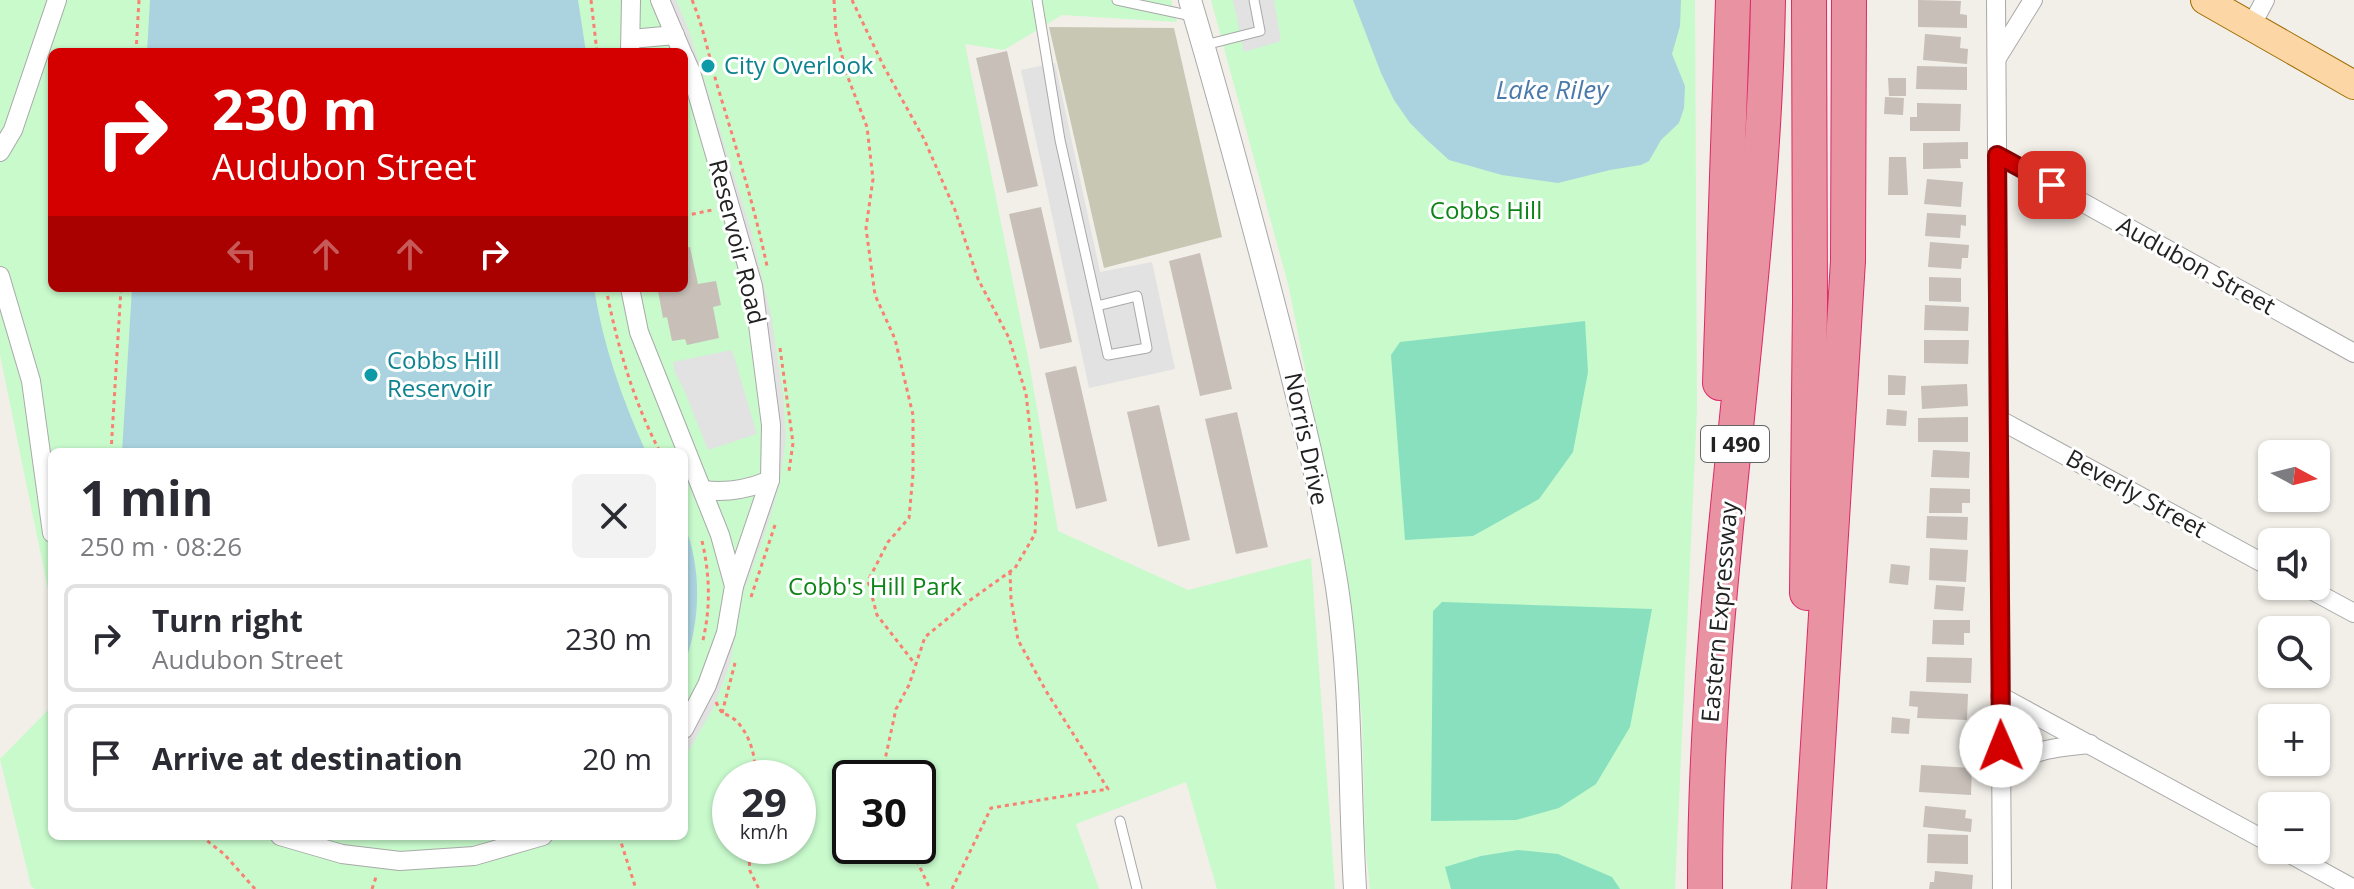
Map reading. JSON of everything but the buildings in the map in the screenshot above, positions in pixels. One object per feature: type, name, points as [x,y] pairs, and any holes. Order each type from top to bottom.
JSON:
[{"type":"highway","points":[[1713,694],[1725,186],[1733,0]]},
{"type":"highway","name":"Eastern Expressway","points":[[1705,889],[1713,694],[1757,224],[1768,0]]},
{"type":"highway","points":[[1809,0],[1806,646],[1809,889]]},
{"type":"highway","points":[[1809,889],[1848,261],[1849,0]]},
{"type":"main road","points":[[2205,0],[2354,85]]},
{"type":"street","points":[[0,152],[13,130],[57,0]]},
{"type":"street","points":[[631,0],[631,46],[681,48]]},
{"type":"street","name":"Reservoir Road","points":[[660,0],[681,48]]},
{"type":"street","points":[[1996,0],[2002,889]]},
{"type":"street","points":[[1996,61],[2033,0]]},
{"type":"street","points":[[2251,26],[2265,0]]},
{"type":"street","name":"Norris Drive","points":[[1193,8],[1290,367],[1337,589],[1346,681],[1355,889]]},
{"type":"street","name":"Reservoir Road","points":[[688,65],[753,286],[771,425],[770,480],[734,586],[726,633],[707,685],[688,721]]},
{"type":"street","name":"Audubon Street","points":[[1997,155],[2354,353]]},
{"type":"street","points":[[0,276],[31,381],[48,504]]},
{"type":"street","name":"Reservoir Road","points":[[631,292],[639,332],[686,448]]},
{"type":"street","name":"Beverly Street","points":[[2000,420],[2258,560]]},
{"type":"street","name":"Reservoir Road","points":[[688,454],[720,535],[734,586]]},
{"type":"street","points":[[703,490],[738,491],[770,480]]},
{"type":"street","points":[[2330,600],[2354,613]]},
{"type":"street","points":[[2000,696],[2258,836]]},
{"type":"street","points":[[2001,771],[2033,752],[2090,744]]},
{"type":"street","points":[[294,840],[342,854],[400,861],[474,856],[529,840]]},
{"type":"street","points":[[2308,864],[2354,889]]},
{"type":"lane","points":[[1037,0],[1060,140],[1097,306],[1108,355],[1147,348],[1137,296],[1097,306]]},
{"type":"lane","points":[[1117,0],[1193,8]]},
{"type":"lane","points":[[1204,45],[1260,31],[1254,0]]},
{"type":"lane","points":[[1120,821],[1137,889]]},
{"type":"path","points":[[136,48],[139,0]]},
{"type":"path","points":[[591,0],[597,48]]},
{"type":"path","points":[[834,0],[836,33],[847,75],[867,127],[873,179],[866,228],[875,295],[895,339],[913,415],[909,518],[888,542],[868,581],[877,615],[915,664]]},
{"type":"path","points":[[852,0],[930,153],[955,210],[978,279],[1009,338],[1026,394],[1037,490],[1035,534],[1015,568],[925,637],[909,685],[896,709],[885,760]]},
{"type":"path","points":[[688,215],[730,206]]},
{"type":"path","points":[[111,448],[121,292]]},
{"type":"path","points":[[607,292],[631,385],[658,448]]},
{"type":"path","points":[[700,653],[709,602],[701,537]]},
{"type":"path","points":[[952,889],[991,808],[1108,789],[1046,691],[1018,640],[1010,572]]},
{"type":"path","points":[[707,685],[722,713],[735,720],[746,734],[754,760]]},
{"type":"path","points":[[206,840],[224,854],[255,889]]},
{"type":"path","points":[[620,840],[636,889]]},
{"type":"path","points":[[749,864],[759,889]]},
{"type":"path","points":[[918,864],[930,889]]},
{"type":"shaded area","points":[[660,0],[676,0],[688,28],[750,227],[771,315],[786,437],[779,487],[743,593],[730,664],[713,708],[688,752],[688,720],[770,481],[753,286],[688,86],[688,48],[676,48]]},
{"type":"shaded area","points":[[1233,0],[1274,0],[1281,41],[1244,52]]},
{"type":"shaded area","points":[[1049,27],[1174,28],[1222,237],[1104,268]]},
{"type":"shaded area","points":[[1055,63],[1100,272],[1152,262],[1175,369],[1089,388],[1021,70]]},
{"type":"shaded area","points":[[732,350],[757,434],[708,450],[673,362]]},
{"type":"green space","name":"Cobb's Hill Park","points":[[0,0],[1171,0],[1177,22],[1062,15],[1004,50],[965,44],[1029,362],[1058,531],[1188,590],[1311,558],[1335,889],[1217,889],[1186,782],[1076,824],[1099,889],[35,889],[31,886],[0,759],[48,710],[48,840],[688,840],[688,448],[48,448],[48,589],[0,355]]},
{"type":"green space","name":"Cobbs Hill","points":[[1211,0],[1695,0],[1697,410],[1675,889],[1370,889],[1365,841],[1362,719],[1346,577],[1289,288]]},
{"type":"green space","points":[[1585,321],[1588,372],[1573,452],[1539,499],[1473,536],[1405,540],[1391,355],[1400,342]]},
{"type":"green space","points":[[1442,602],[1652,609],[1630,727],[1596,784],[1559,808],[1516,820],[1431,821],[1433,611]]},
{"type":"green space","points":[[1518,850],[1558,854],[1612,877],[1620,889],[1451,889],[1445,867],[1481,856]]},
{"type":"water","points":[[150,0],[578,0],[585,48],[147,48]]},
{"type":"water","name":"Lake Riley","points":[[1353,0],[1681,0],[1680,26],[1672,54],[1685,86],[1684,108],[1679,123],[1661,140],[1649,161],[1641,165],[1558,183],[1502,175],[1449,160],[1410,123],[1394,100]]},
{"type":"water","name":"Cobbs Hill Reservoir","points":[[132,292],[595,292],[614,372],[644,448],[122,448]]},
{"type":"water","points":[[688,535],[694,558],[697,594],[688,654]]},
{"type":"place","name":"City Overlook","points":[[708,66]]},
{"type":"place","name":"Cobbs Hill Reservoir","points":[[371,375]]},
{"type":"route","points":[[2001,746],[1997,155],[2052,185]]}]
